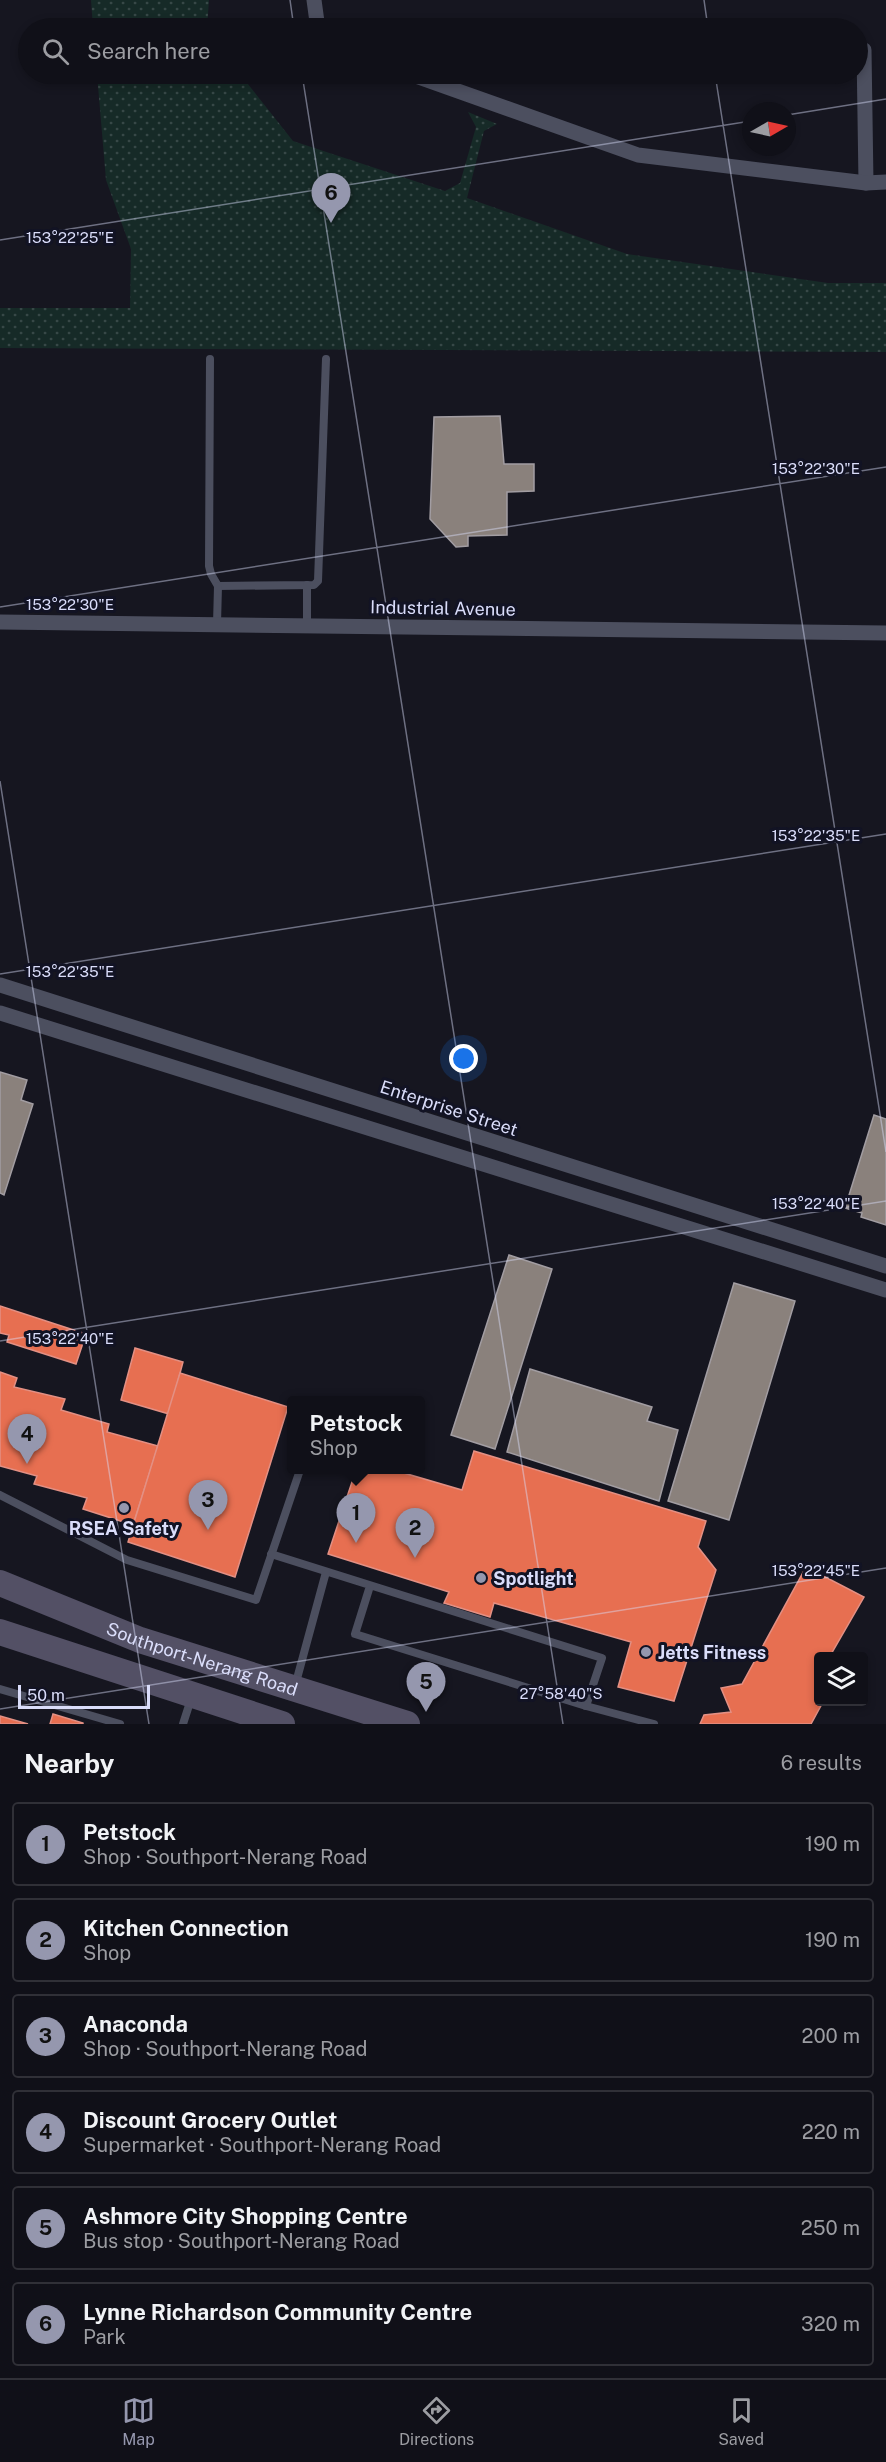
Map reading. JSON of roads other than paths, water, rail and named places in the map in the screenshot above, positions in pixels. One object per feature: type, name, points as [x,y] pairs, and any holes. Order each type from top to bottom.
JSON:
[{"type":"main road","name":"Southport-Nerang Road","points":[[0,1583],[140,1640],[407,1724]]},
{"type":"main road","name":"Southport-Nerang Road","points":[[0,1632],[192,1695],[247,1719],[282,1724]]},
{"type":"street","points":[[315,0],[317,18]]},
{"type":"street","points":[[438,84],[638,155],[866,183],[886,182]]},
{"type":"street","points":[[865,84],[866,183]]},
{"type":"street","name":"Industrial Avenue","points":[[0,622],[886,633]]},
{"type":"street","name":"Enterprise Street","points":[[0,985],[886,1266]]},
{"type":"street","points":[[0,1012],[886,1290]]},
{"type":"lane","points":[[210,359],[209,566],[218,586],[217,624]]},
{"type":"lane","points":[[218,586],[314,585],[320,576],[326,359]]},
{"type":"lane","points":[[307,585],[307,626]]},
{"type":"lane","points":[[0,1495],[127,1560],[256,1600],[299,1474]]},
{"type":"lane","points":[[271,1554],[602,1658],[586,1706]]},
{"type":"lane","points":[[295,1688],[326,1572]]},
{"type":"lane","points":[[370,1586],[355,1634],[586,1706],[654,1724]]},
{"type":"lane","points":[[0,1689],[120,1724]]},
{"type":"lane","points":[[183,1724],[192,1695]]},
{"type":"place","name":"Lynne Richardson Community Centre","points":[[331,223]]},
{"type":"place","name":"Discount Grocery Outlet","points":[[27,1464]]},
{"type":"place","name":"RSEA Safety","points":[[124,1508]]},
{"type":"place","name":"Anaconda","points":[[208,1530]]},
{"type":"place","name":"Petstock","points":[[356,1543]]},
{"type":"place","name":"Kitchen Connection","points":[[415,1558]]},
{"type":"place","name":"Spotlight","points":[[481,1578]]},
{"type":"place","name":"Jetts Fitness","points":[[646,1652]]},
{"type":"place","name":"Ashmore City Shopping Centre","points":[[426,1712]]}]
